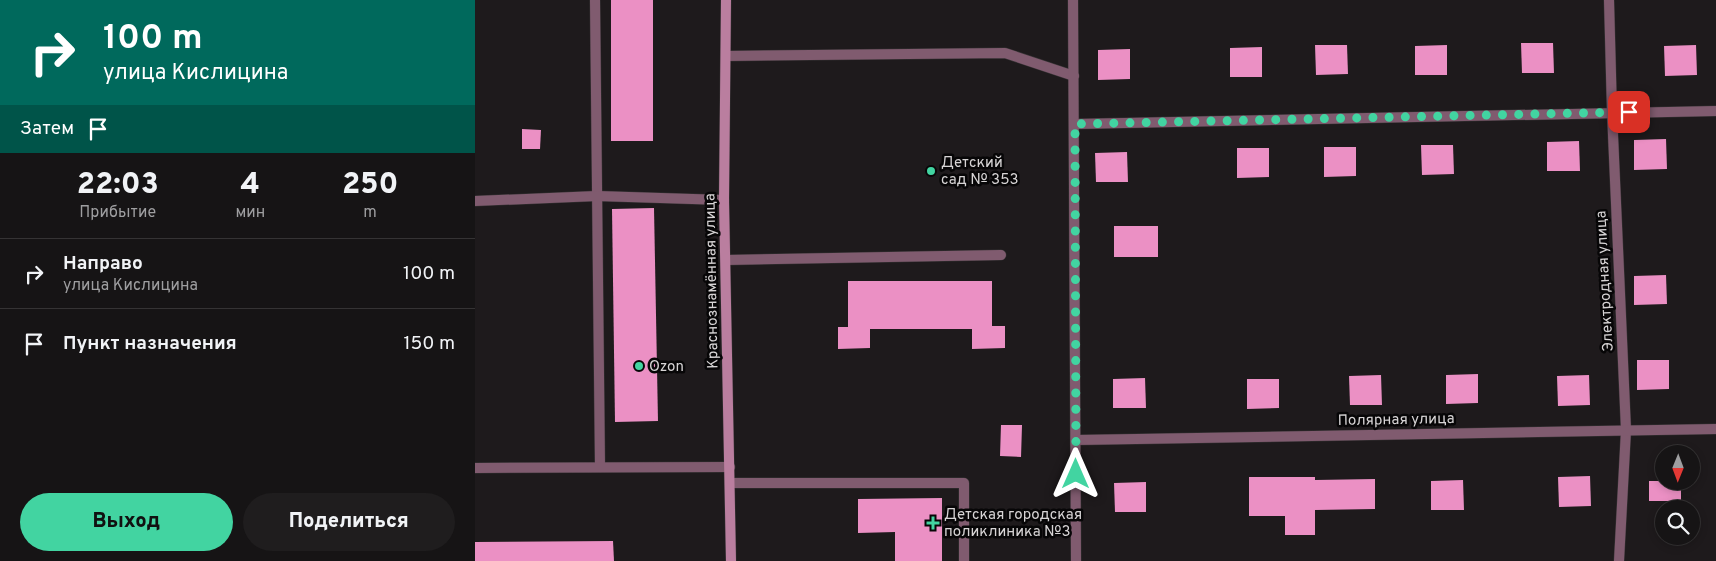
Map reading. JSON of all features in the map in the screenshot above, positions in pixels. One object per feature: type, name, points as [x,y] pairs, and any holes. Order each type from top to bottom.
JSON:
[{"type":"street","points":[[595,0],[600,467]]},
{"type":"street","name":"Краснознамённая улица","points":[[726,0],[725,200],[731,561]]},
{"type":"street","points":[[1073,0],[1075,76],[1076,561]]},
{"type":"street","name":"Электродная улица","points":[[1609,0],[1611,112],[1626,430],[1619,561]]},
{"type":"street","points":[[726,56],[1005,53],[1075,76]]},
{"type":"street","points":[[1075,124],[1716,111]]},
{"type":"street","points":[[475,201],[597,196],[725,200]]},
{"type":"street","points":[[726,260],[1001,255]]},
{"type":"street","name":"Полярная улица","points":[[1076,440],[1716,429]]},
{"type":"street","points":[[475,468],[730,467]]},
{"type":"street","points":[[730,483],[964,483],[964,561]]},
{"type":"building","points":[[611,0],[653,0],[653,141],[611,141]]},
{"type":"building","points":[[1521,43],[1553,43],[1554,73],[1522,73]]},
{"type":"building","points":[[1315,45],[1347,45],[1348,74],[1316,75]]},
{"type":"building","points":[[1447,45],[1447,75],[1415,75],[1415,46]]},
{"type":"building","points":[[1696,45],[1697,75],[1665,76],[1664,46]]},
{"type":"building","points":[[1262,47],[1262,77],[1230,77],[1230,48]]},
{"type":"building","points":[[1130,49],[1130,79],[1098,80],[1098,50]]},
{"type":"building","points":[[522,129],[541,130],[540,149],[522,149]]},
{"type":"building","points":[[1666,139],[1667,169],[1634,170],[1634,140]]},
{"type":"building","points":[[1579,141],[1580,171],[1547,171],[1547,142]]},
{"type":"building","points":[[1421,145],[1453,145],[1454,174],[1422,175]]},
{"type":"building","points":[[1324,147],[1356,147],[1356,176],[1324,177]]},
{"type":"building","points":[[1237,148],[1269,148],[1269,177],[1237,178]]},
{"type":"building","points":[[1127,152],[1128,182],[1096,182],[1095,153]]},
{"type":"building","points":[[654,208],[658,421],[615,422],[612,209]]},
{"type":"building","points":[[1114,226],[1158,226],[1158,257],[1114,257]]},
{"type":"building","points":[[1666,275],[1667,304],[1634,305],[1634,276]]},
{"type":"building","points":[[848,281],[992,281],[992,326],[1005,326],[1005,348],[972,349],[972,329],[870,329],[870,348],[838,349],[838,327],[848,327]]},
{"type":"building","points":[[1637,360],[1669,360],[1669,389],[1637,390]]},
{"type":"building","points":[[1478,374],[1478,403],[1446,404],[1446,375]]},
{"type":"building","points":[[1381,375],[1382,405],[1350,405],[1349,376]]},
{"type":"building","points":[[1589,375],[1590,405],[1558,406],[1557,376]]},
{"type":"building","points":[[1145,378],[1146,408],[1113,408],[1113,379]]},
{"type":"building","points":[[1247,379],[1279,379],[1279,408],[1247,409]]},
{"type":"building","points":[[1001,425],[1022,425],[1021,457],[1000,456]]},
{"type":"building","points":[[1590,476],[1591,506],[1559,507],[1558,477]]},
{"type":"building","points":[[1249,477],[1315,477],[1315,480],[1375,479],[1375,509],[1315,510],[1315,535],[1285,535],[1285,516],[1249,516]]},
{"type":"building","points":[[1463,480],[1464,510],[1431,510],[1431,481]]},
{"type":"building","points":[[1649,481],[1655,481],[1655,490],[1681,490],[1681,500],[1649,501]]},
{"type":"building","points":[[1146,482],[1146,512],[1115,512],[1114,483]]},
{"type":"building","points":[[942,498],[942,561],[895,561],[895,532],[858,533],[858,499]]},
{"type":"building","points":[[613,541],[614,561],[475,561],[475,542]]},
{"type":"place","name":"Детский сад № 353","points":[[931,171]]},
{"type":"place","name":"Ozon","points":[[639,366]]},
{"type":"place","name":"Детская городская поликлиника №3","points":[[933,523]]},
{"type":"route","points":[[1076,474],[1075,124],[1629,112]]}]
